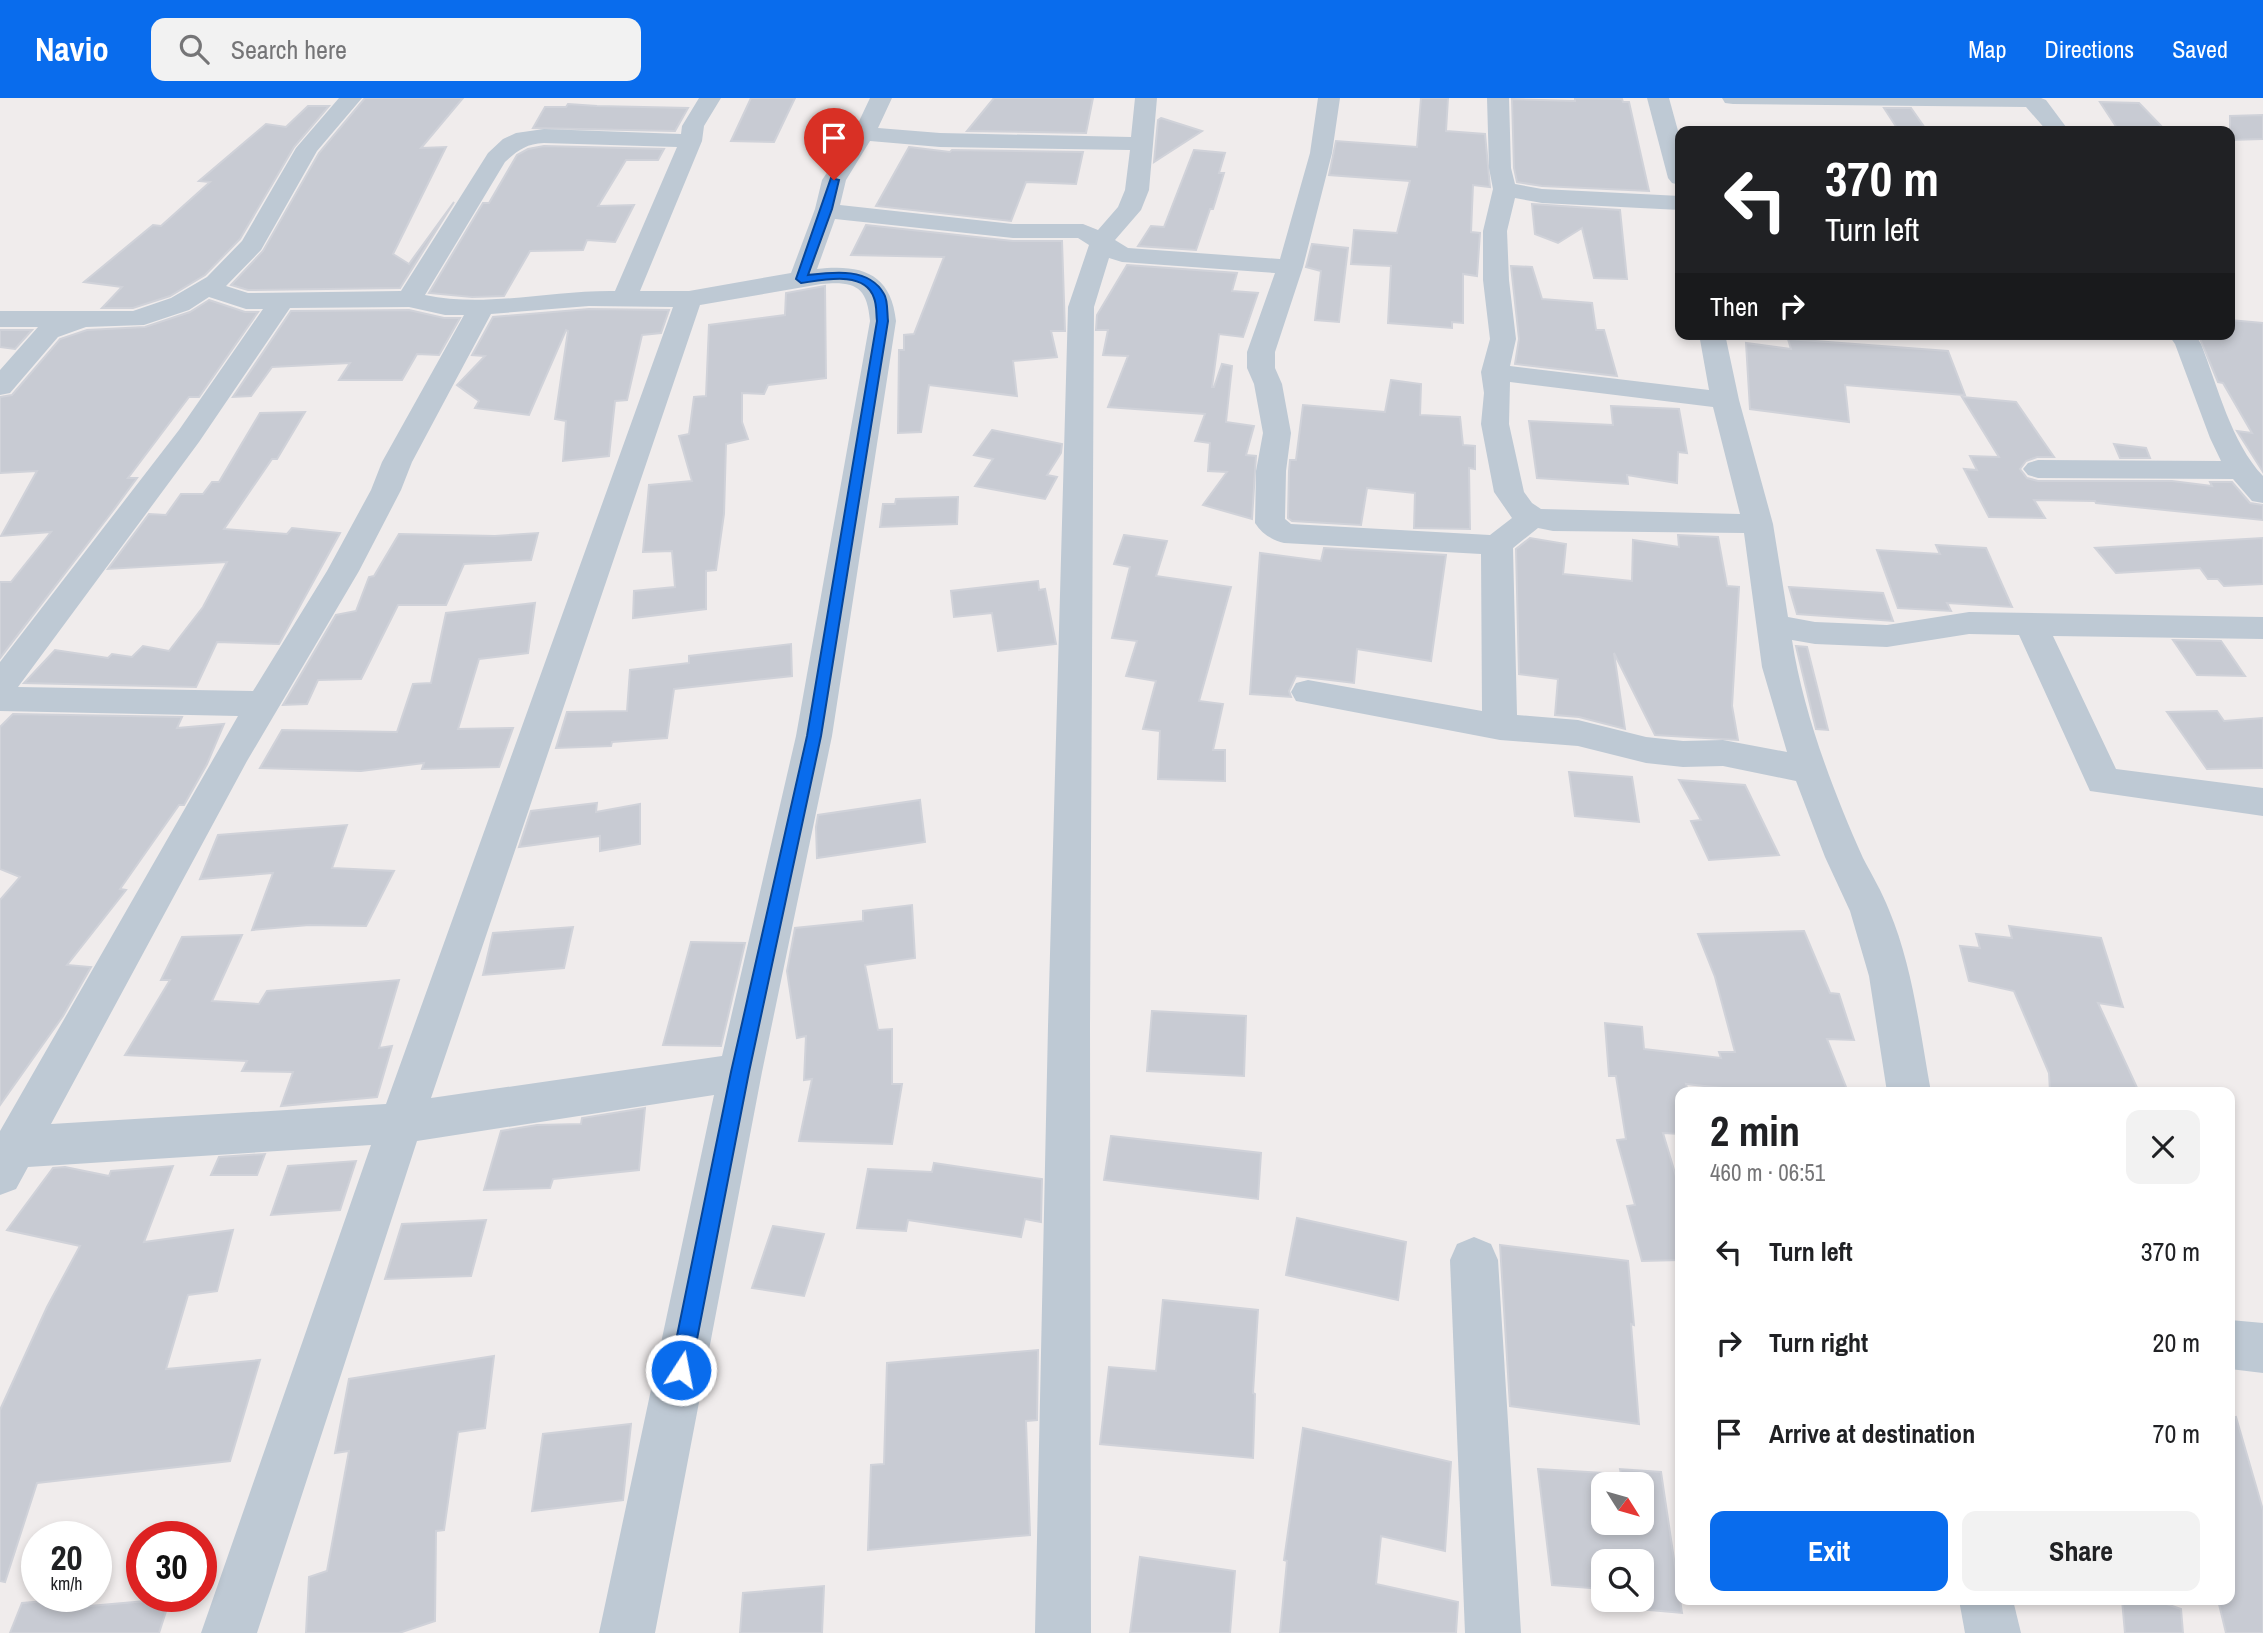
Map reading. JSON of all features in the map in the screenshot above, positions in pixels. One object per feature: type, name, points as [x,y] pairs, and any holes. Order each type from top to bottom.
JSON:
[{"type":"street","points":[[0,319],[135,319],[180,304],[206,288],[222,276],[252,245],[307,148],[351,98]]},
{"type":"street","points":[[624,299],[691,141],[693,126],[710,98]]},
{"type":"street","points":[[801,279],[827,209],[834,180],[864,134],[881,98]]},
{"type":"street","points":[[1063,1633],[1069,1026],[1081,307],[1102,242],[1129,210],[1137,190],[1146,98]]},
{"type":"street","points":[[1329,98],[1321,153],[1290,267],[1261,352],[1261,368],[1268,384],[1278,433],[1272,471],[1270,523],[1284,533],[1497,545],[1532,517]]},
{"type":"street","points":[[1498,98],[1500,168],[1505,189],[1495,231],[1496,280],[1503,339],[1495,372],[1499,393],[1495,424],[1509,492],[1521,510],[1532,517],[1553,521],[1758,524]]},
{"type":"street","points":[[1658,98],[1675,160]]},
{"type":"street","points":[[1733,98],[1859,110],[2030,101],[2038,105],[2054,126]]},
{"type":"street","points":[[864,134],[940,140],[1141,144]]},
{"type":"street","points":[[409,299],[469,198],[487,177],[496,158],[511,144],[524,138],[544,136],[691,141]]},
{"type":"street","points":[[1505,189],[1542,196],[1675,203]]},
{"type":"street","points":[[827,209],[846,214],[1013,231],[1083,231],[1122,255],[1290,267]]},
{"type":"street","points":[[206,288],[246,301],[409,299],[445,307],[481,307],[589,298],[689,299],[838,275],[865,281],[879,295],[883,321],[814,736],[740,1072],[626,1633]]},
{"type":"street","points":[[229,1633],[401,1123],[689,299]]},
{"type":"street","points":[[0,687],[188,436],[281,302]]},
{"type":"street","points":[[8,1161],[232,756],[343,571],[409,440],[481,307]]},
{"type":"street","points":[[0,387],[49,331],[82,320]]},
{"type":"street","points":[[1713,340],[1725,400],[1758,524],[1779,667],[1810,770],[1844,857],[1870,911],[1889,976],[1908,1087]]},
{"type":"street","points":[[2185,340],[2224,438],[2241,470],[2263,494]]},
{"type":"street","points":[[1495,372],[1725,400]]},
{"type":"street","points":[[2038,470],[2241,470]]},
{"type":"street","points":[[1497,545],[1500,727]]},
{"type":"street","points":[[1773,626],[1815,634],[1887,636],[1969,623],[2263,628]]},
{"type":"street","points":[[2031,625],[2103,782],[2263,802]]},
{"type":"street","points":[[1307,692],[1500,727],[1578,733],[1647,750],[1683,754],[1723,753],[1810,770]]},
{"type":"street","points":[[0,699],[265,704]]},
{"type":"street","points":[[8,1161],[401,1123],[740,1072]]},
{"type":"street","points":[[1474,1260],[1493,1633]]},
{"type":"street","points":[[2235,1345],[2263,1348]]},
{"type":"street","points":[[1987,1605],[1993,1633]]},
{"type":"building","points":[[365,98],[463,98],[421,148],[446,147],[393,254],[409,264],[454,202],[400,288],[248,290],[231,285],[263,251],[319,153]]},
{"type":"building","points":[[751,98],[795,98],[774,142],[731,141]]},
{"type":"building","points":[[994,98],[1093,98],[1086,133],[967,131]]},
{"type":"building","points":[[1421,98],[1448,98],[1446,131],[1485,134],[1490,187],[1473,185],[1471,232],[1480,233],[1477,276],[1463,274],[1463,323],[1452,322],[1452,328],[1388,323],[1391,266],[1351,264],[1354,230],[1397,233],[1410,181],[1329,175],[1336,141],[1417,147]]},
{"type":"building","points":[[1575,98],[1622,99],[1623,102],[1629,102],[1649,191],[1542,186],[1517,182],[1514,168],[1512,99],[1575,101]]},
{"type":"building","points":[[2100,102],[2139,103],[2161,126],[2116,126]]},
{"type":"building","points":[[568,104],[688,108],[675,131],[533,128],[545,107],[566,107]]},
{"type":"building","points":[[308,106],[329,106],[294,147],[240,239],[205,275],[170,296],[133,308],[102,308],[122,287],[84,282],[153,225],[161,226],[210,182],[199,181],[266,124],[286,127]]},
{"type":"building","points":[[1884,108],[1911,108],[1924,126],[1896,126]]},
{"type":"building","points":[[2263,115],[2263,139],[2235,140],[2235,126],[2230,126],[2230,116]]},
{"type":"building","points":[[1161,118],[1202,131],[1154,162],[1158,120]]},
{"type":"building","points":[[544,146],[664,149],[658,160],[626,160],[598,206],[634,205],[615,242],[587,240],[583,250],[530,251],[504,296],[472,297],[429,293],[483,203],[489,203],[517,155],[528,149]]},
{"type":"building","points":[[909,147],[950,152],[1083,152],[1076,184],[1026,182],[1011,221],[876,206]]},
{"type":"building","points":[[1194,150],[1225,153],[1219,173],[1224,173],[1196,250],[1138,246],[1151,226],[1164,227]]},
{"type":"building","points":[[1532,204],[1620,210],[1627,279],[1594,278],[1582,228],[1558,243],[1535,234]]},
{"type":"building","points":[[866,225],[1013,241],[1062,241],[1065,331],[1051,331],[1057,357],[1013,361],[1017,396],[929,385],[921,432],[898,433],[899,350],[904,350],[904,335],[914,334],[944,257],[851,255]]},
{"type":"building","points":[[1312,244],[1348,248],[1339,322],[1315,320],[1321,271],[1306,267]]},
{"type":"building","points":[[1127,265],[1237,273],[1232,291],[1258,293],[1243,337],[1219,334],[1212,387],[1222,364],[1232,366],[1226,422],[1254,426],[1246,455],[1256,456],[1252,519],[1203,505],[1227,472],[1208,471],[1210,443],[1195,441],[1205,414],[1108,407],[1128,356],[1103,355],[1108,330],[1096,330],[1097,315]]},
{"type":"building","points":[[1511,266],[1532,267],[1542,299],[1592,303],[1596,330],[1604,330],[1617,376],[1515,364],[1519,339]]},
{"type":"building","points":[[825,286],[826,378],[768,385],[764,394],[742,393],[742,422],[748,439],[726,444],[724,514],[716,570],[706,571],[706,609],[633,618],[634,591],[675,587],[672,551],[643,552],[649,485],[692,481],[679,436],[689,434],[694,397],[706,396],[709,325],[785,315],[786,293]]},
{"type":"building","points":[[209,300],[245,312],[258,312],[199,397],[189,397],[128,478],[137,478],[0,658],[0,582],[11,582],[51,532],[1,536],[37,471],[0,473],[0,397],[12,395],[60,339],[87,330],[145,327],[190,312]]},
{"type":"building","points":[[589,309],[669,310],[661,333],[642,335],[627,400],[615,401],[609,456],[563,461],[566,421],[555,419],[568,331],[566,330],[529,415],[475,408],[479,401],[457,385],[485,356],[472,355],[493,317]]},
{"type":"building","points":[[409,310],[444,318],[460,318],[439,355],[417,354],[402,380],[339,380],[350,363],[272,367],[251,396],[233,397],[291,311]]},
{"type":"building","points":[[2235,320],[2263,323],[2263,472],[2237,431],[2252,433],[2223,383],[2218,382],[2200,340],[2235,340]]},
{"type":"building","points":[[0,330],[32,330],[15,349],[0,347]]},
{"type":"building","points":[[1788,340],[1948,351],[1965,395],[1845,385],[1849,422],[1750,409],[1746,343],[1791,349]]},
{"type":"building","points":[[1391,380],[1421,384],[1420,415],[1460,417],[1463,445],[1475,446],[1475,469],[1469,468],[1470,529],[1414,528],[1415,493],[1367,488],[1361,525],[1292,521],[1288,518],[1290,460],[1296,460],[1303,405],[1385,412]]},
{"type":"building","points":[[1962,397],[2016,402],[2054,457],[2037,457],[2026,461],[2020,469],[2027,478],[2038,481],[2172,481],[2212,486],[2210,482],[2232,482],[2250,503],[2263,505],[2263,520],[2095,501],[2034,500],[2045,518],[1989,517],[1964,469],[1977,470],[1970,456],[1999,457]]},
{"type":"building","points":[[1611,406],[1679,409],[1687,453],[1678,452],[1677,483],[1627,475],[1628,484],[1537,478],[1529,421],[1613,425]]},
{"type":"building","points":[[305,412],[277,459],[272,459],[224,529],[287,534],[292,528],[340,533],[279,644],[217,642],[196,687],[24,683],[55,650],[108,658],[112,654],[132,657],[143,646],[169,651],[203,607],[227,562],[108,569],[149,514],[166,515],[181,494],[203,494],[212,482],[219,482],[260,413]]},
{"type":"building","points":[[992,430],[1062,444],[1061,453],[1047,475],[1057,477],[1045,499],[975,486],[993,459],[974,455]]},
{"type":"building","points":[[2114,444],[2146,448],[2150,458],[2120,458]]},
{"type":"building","points":[[958,497],[957,524],[880,527],[883,504],[895,504],[896,499]]},
{"type":"building","points":[[538,533],[531,560],[464,564],[446,605],[398,605],[361,679],[318,680],[307,704],[283,705],[336,615],[356,611],[369,577],[374,576],[399,534],[495,536]]},
{"type":"building","points":[[1124,535],[1167,541],[1156,576],[1231,587],[1199,701],[1223,704],[1213,750],[1225,750],[1225,781],[1158,779],[1160,731],[1143,729],[1156,681],[1126,676],[1137,641],[1112,638],[1130,567],[1114,564]]},
{"type":"building","points":[[1678,535],[1718,537],[1727,586],[1739,587],[1732,706],[1738,740],[1655,735],[1614,653],[1625,729],[1579,717],[1555,715],[1558,679],[1519,674],[1516,549],[1530,538],[1566,544],[1563,574],[1632,581],[1633,540],[1679,547]]},
{"type":"building","points":[[2263,538],[2263,584],[2224,586],[2218,579],[2208,579],[2200,568],[2116,573],[2095,548]]},
{"type":"building","points":[[1936,545],[1986,548],[2012,607],[1947,603],[1951,611],[1898,608],[1877,550],[1940,554]]},
{"type":"building","points":[[1324,548],[1446,555],[1431,661],[1357,649],[1354,683],[1296,676],[1289,691],[1291,697],[1250,694],[1260,553],[1321,561]]},
{"type":"building","points":[[1038,581],[1039,590],[1045,589],[1056,644],[998,651],[992,613],[954,617],[951,591]]},
{"type":"building","points":[[1789,587],[1883,593],[1893,621],[1797,614]]},
{"type":"building","points":[[535,603],[528,653],[479,659],[458,729],[513,728],[499,767],[422,769],[424,763],[361,771],[260,768],[282,730],[397,732],[413,684],[431,683],[446,613]]},
{"type":"building","points":[[2173,640],[2221,641],[2245,676],[2197,675]]},
{"type":"building","points":[[791,644],[792,676],[674,689],[667,738],[612,742],[611,746],[556,748],[567,712],[627,711],[630,670],[689,663],[689,656]]},
{"type":"building","points":[[1796,646],[1807,647],[1828,730],[1816,729]]},
{"type":"building","points":[[2217,711],[2224,721],[2263,718],[2263,768],[2207,769],[2167,712]]},
{"type":"building","points":[[13,714],[182,717],[177,728],[224,724],[207,764],[184,805],[179,805],[120,889],[126,890],[67,965],[91,967],[63,1016],[0,1105],[0,900],[20,877],[0,869],[0,727]]},
{"type":"building","points":[[1569,772],[1632,777],[1639,822],[1575,816]]},
{"type":"building","points":[[1679,780],[1745,785],[1779,855],[1709,860],[1691,821],[1701,820]]},
{"type":"building","points":[[920,800],[925,842],[817,858],[818,815]]},
{"type":"building","points":[[597,803],[596,812],[640,804],[640,844],[600,851],[600,836],[519,847],[531,811]]},
{"type":"building","points":[[347,825],[332,868],[394,871],[366,926],[309,925],[252,930],[273,873],[200,879],[218,835]]},
{"type":"building","points":[[912,905],[915,958],[865,965],[878,1030],[892,1029],[892,1084],[902,1084],[892,1144],[799,1141],[812,1079],[804,1080],[806,1036],[797,1038],[787,971],[795,928],[863,921],[863,911]]},
{"type":"building","points":[[2009,926],[2101,938],[2123,1007],[2098,1003],[2137,1087],[2050,1087],[2049,1073],[2014,991],[1969,981],[1960,946],[1980,948],[1976,934],[2012,938]]},
{"type":"building","points":[[573,927],[564,968],[483,975],[493,933]]},
{"type":"building","points":[[1804,931],[1830,993],[1839,994],[1854,1040],[1827,1039],[1846,1087],[1713,1087],[1686,1084],[1687,1087],[1675,1087],[1675,1134],[1663,1133],[1675,1173],[1675,1260],[1642,1261],[1627,1206],[1635,1205],[1617,1140],[1626,1139],[1616,1076],[1609,1076],[1605,1023],[1642,1027],[1644,1049],[1721,1058],[1719,1052],[1735,1052],[1715,977],[1698,934]]},
{"type":"building","points":[[242,935],[212,1001],[259,1004],[267,991],[399,980],[379,1048],[392,1046],[377,1097],[281,1106],[293,1072],[242,1071],[247,1061],[125,1055],[170,980],[161,980],[182,937]]},
{"type":"building","points":[[691,942],[745,943],[721,1046],[663,1045]]},
{"type":"building","points":[[1152,1011],[1246,1016],[1244,1076],[1147,1071]]},
{"type":"building","points":[[645,1108],[639,1170],[553,1179],[550,1188],[484,1190],[501,1131],[537,1125],[581,1124],[582,1118]]},
{"type":"building","points":[[1111,1136],[1261,1153],[1258,1199],[1104,1180]]},
{"type":"building","points":[[265,1154],[257,1175],[211,1175],[219,1157]]},
{"type":"building","points":[[356,1161],[340,1210],[271,1215],[288,1166]]},
{"type":"building","points":[[934,1163],[1042,1179],[1041,1222],[1025,1219],[1021,1237],[908,1220],[906,1231],[857,1228],[868,1169],[932,1172]]},
{"type":"building","points":[[173,1166],[144,1242],[233,1230],[217,1291],[188,1295],[166,1369],[260,1360],[230,1461],[37,1483],[25,1521],[21,1521],[21,1532],[5,1582],[0,1581],[0,1410],[47,1307],[80,1246],[7,1230],[53,1168],[65,1167],[109,1176],[111,1171]]},
{"type":"building","points":[[1297,1218],[1406,1242],[1398,1300],[1286,1275]]},
{"type":"building","points":[[486,1220],[471,1276],[385,1279],[402,1224]]},
{"type":"building","points":[[773,1226],[824,1234],[804,1296],[752,1288]]},
{"type":"building","points":[[1500,1245],[1628,1261],[1639,1424],[1510,1406]]},
{"type":"building","points":[[1163,1300],[1258,1310],[1253,1393],[1253,1458],[1100,1444],[1109,1367],[1156,1371]]},
{"type":"building","points":[[1038,1350],[1037,1420],[1026,1421],[1030,1535],[868,1550],[871,1465],[884,1464],[887,1363]]},
{"type":"building","points":[[494,1356],[485,1428],[458,1432],[444,1530],[436,1531],[435,1621],[399,1633],[306,1633],[309,1577],[327,1571],[349,1451],[335,1453],[349,1379]]},
{"type":"building","points":[[2235,1417],[2263,1510],[2263,1633],[2226,1633],[2219,1605],[2235,1605]]},
{"type":"building","points":[[631,1424],[623,1500],[532,1511],[543,1434]]},
{"type":"building","points":[[1303,1428],[1451,1462],[1445,1551],[1381,1536],[1376,1584],[1458,1602],[1456,1633],[1280,1633],[1287,1561],[1284,1560]]},
{"type":"building","points":[[1538,1469],[1591,1472],[1591,1535],[1654,1535],[1654,1472],[1621,1472],[1620,1469],[1661,1472],[1675,1566],[1675,1605],[1681,1605],[1682,1613],[1654,1610],[1654,1549],[1591,1549],[1591,1588],[1552,1585]]},
{"type":"building","points":[[1140,1557],[1235,1571],[1230,1633],[1130,1633]]},
{"type":"building","points":[[824,1586],[822,1633],[740,1633],[743,1593]]},
{"type":"building","points":[[126,1603],[126,1612],[166,1612],[159,1633],[10,1633],[21,1606],[21,1612],[112,1612],[112,1604]]},
{"type":"building","points":[[2122,1605],[2169,1605],[2181,1609],[2183,1633],[2125,1633]]},
{"type":"route","points":[[681,1370],[740,1072],[814,736],[883,321],[879,295],[865,281],[838,275],[801,279],[827,209],[834,180]]}]
